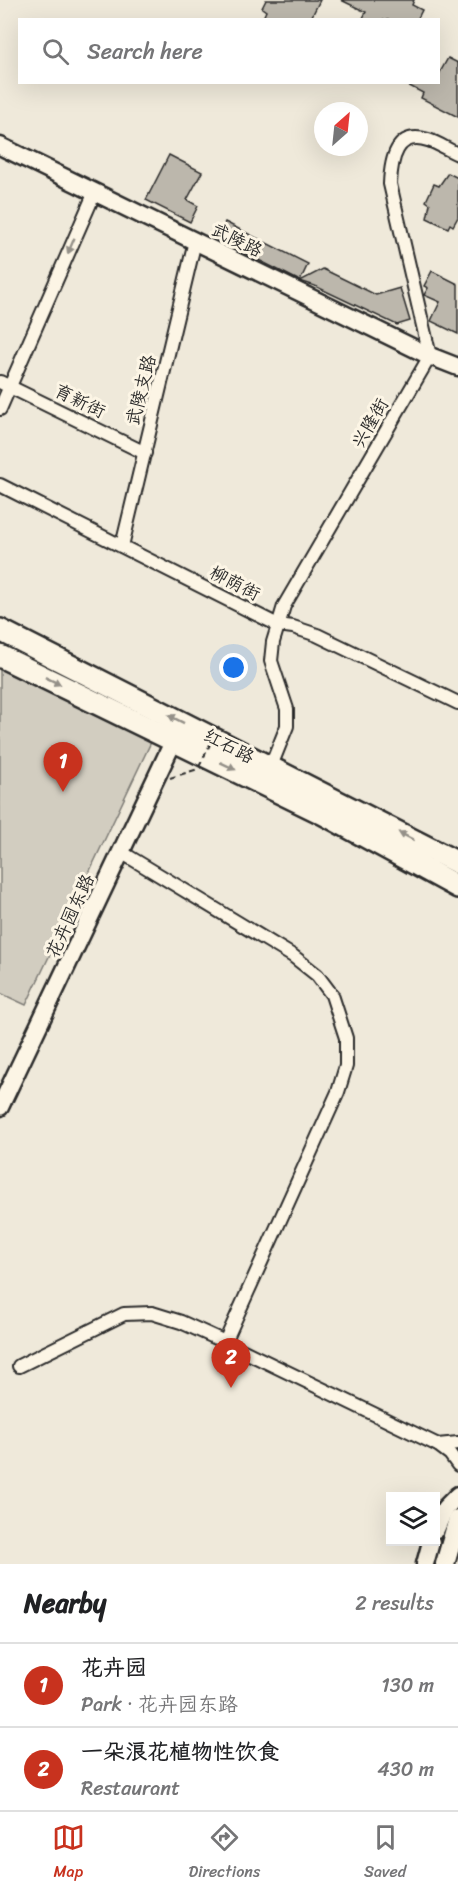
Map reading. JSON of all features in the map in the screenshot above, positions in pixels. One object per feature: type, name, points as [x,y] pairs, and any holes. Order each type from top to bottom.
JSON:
[{"type":"highway","name":"红石路","points":[[0,630],[458,863]]},
{"type":"highway","name":"红石路","points":[[0,656],[324,814],[458,887]]},
{"type":"main road","points":[[444,1564],[458,1519]]},
{"type":"street","points":[[430,356],[390,183],[390,163],[404,142],[415,138],[428,139],[458,154]]},
{"type":"street","name":"武陵路","points":[[0,146],[430,356],[458,367]]},
{"type":"street","points":[[0,410],[5,385],[94,192]]},
{"type":"street","name":"武陵支路","points":[[122,546],[195,241]]},
{"type":"street","name":"兴隆街","points":[[271,766],[287,726],[287,710],[271,661],[273,642],[284,606],[430,356]]},
{"type":"street","name":"育新街","points":[[5,385],[145,453]]},
{"type":"street","name":"柳荫街","points":[[0,485],[278,625],[317,635],[458,703]]},
{"type":"street","name":"花卉园东路","points":[[0,1107],[174,740]]},
{"type":"street","points":[[121,852],[293,956],[317,975],[332,995],[346,1038],[346,1066],[338,1092],[225,1342]]},
{"type":"street","points":[[19,1366],[124,1314],[152,1313],[181,1322],[225,1342],[438,1445],[450,1454],[458,1465]]},
{"type":"street","points":[[438,1445],[458,1443]]},
{"type":"street","points":[[440,1518],[445,1508],[458,1495]]},
{"type":"street","points":[[424,1564],[430,1546]]},
{"type":"path","points":[[170,778],[198,769],[219,726]]},
{"type":"shaded area","points":[[0,667],[152,740],[26,1005],[0,993]]},
{"type":"building","points":[[266,0],[320,0],[311,18],[263,18],[266,11],[262,8]]},
{"type":"building","points":[[341,0],[414,0],[412,5],[422,10],[418,18],[363,18],[366,12]]},
{"type":"building","points":[[448,58],[458,63],[458,117],[421,98],[423,93],[406,84],[440,84],[440,72]]},
{"type":"building","points":[[169,155],[202,172],[187,200],[198,206],[190,222],[146,200]]},
{"type":"building","points":[[448,173],[458,178],[458,217],[453,226],[450,224],[448,228],[427,218],[430,204],[426,201],[434,184],[439,186]]},
{"type":"building","points":[[225,222],[308,264],[300,281],[217,239]]},
{"type":"building","points":[[323,269],[376,295],[400,288],[410,321],[397,325],[300,281]]},
{"type":"building","points":[[432,271],[458,284],[458,334],[431,321],[440,302],[424,295],[428,288],[424,286]]},
{"type":"place","name":"花卉园","points":[[63,792]]},
{"type":"place","name":"一朵浪花植物性饮食","points":[[231,1388]]}]
